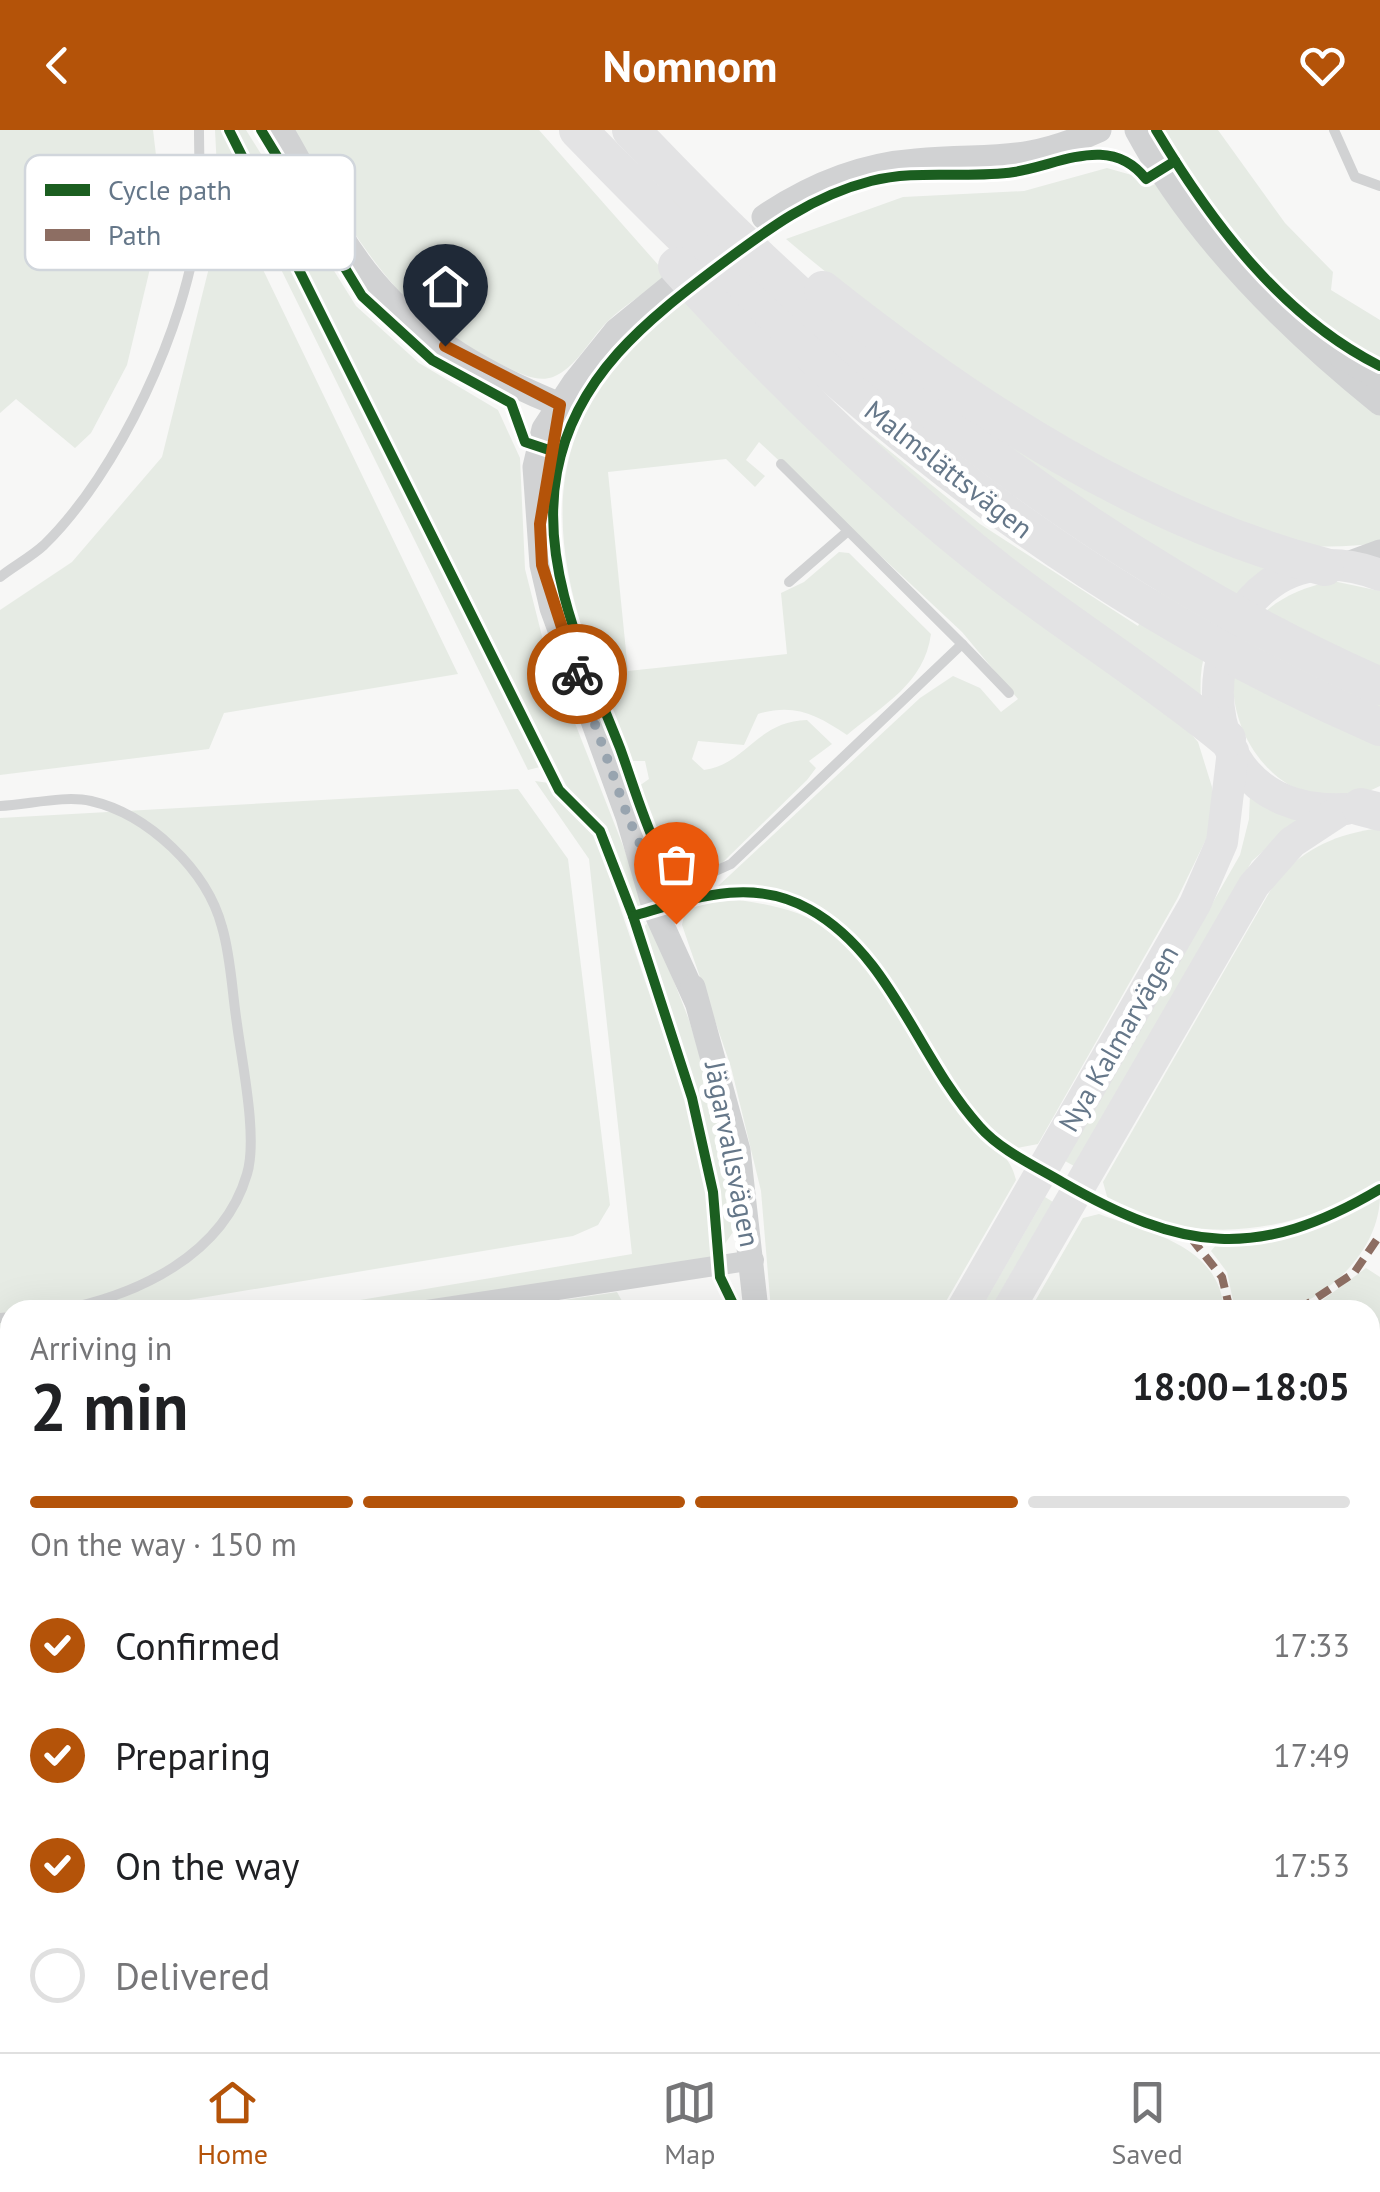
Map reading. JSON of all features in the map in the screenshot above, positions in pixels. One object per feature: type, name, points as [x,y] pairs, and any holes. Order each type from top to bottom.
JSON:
[{"type":"highway","name":"Malmslättsvägen","points":[[575,130],[740,295],[900,435],[998,511],[1145,608],[1238,659],[1380,726]]},
{"type":"highway","points":[[575,130],[628,212],[720,313],[894,483],[1000,573],[1230,745]]},
{"type":"highway","name":"Malmslättsvägen","points":[[631,130],[766,267],[917,400],[1017,478],[1163,574],[1250,623],[1380,686]]},
{"type":"highway","points":[[640,130],[826,292],[1028,433],[1217,534],[1334,566]]},
{"type":"main road","name":"Nya Kalmarvägen","points":[[968,1300],[1216,860],[1227,819],[1230,745],[1216,699],[1216,678],[1226,637],[1244,610],[1266,589],[1294,574],[1334,566]]},
{"type":"main road","points":[[1334,566],[1380,575]]},
{"type":"main road","name":"Nya Kalmarvägen","points":[[1230,745],[1254,776],[1280,795],[1310,806],[1366,807]]},
{"type":"main road","name":"Nya Kalmarvägen","points":[[1014,1300],[1254,886],[1292,842],[1366,807]]},
{"type":"street","points":[[282,130],[297,155]]},
{"type":"street","points":[[764,218],[816,187],[856,172],[917,160],[1026,156],[1099,130]]},
{"type":"street","points":[[1138,130],[1161,169],[1221,248],[1326,360],[1380,403]]},
{"type":"street","points":[[355,253],[371,280],[398,308],[462,357],[560,405]]},
{"type":"street","name":"Jägarvallsvägen","points":[[675,283],[616,331],[560,405],[536,446],[542,565],[552,608],[696,1000],[738,1150],[754,1260],[756,1300]]},
{"type":"street","points":[[1288,320],[1380,378]]},
{"type":"street","points":[[1334,566],[1380,552]]},
{"type":"street","points":[[492,1300],[754,1260]]},
{"type":"lane","points":[[1334,130],[1355,177],[1380,186]]},
{"type":"lane","points":[[0,577],[44,545],[122,439],[168,347],[187,270]]},
{"type":"lane","points":[[781,464],[1009,693]]},
{"type":"lane","points":[[789,582],[848,531]]},
{"type":"lane","points":[[653,882],[702,877],[731,864],[962,644]]},
{"type":"lane","points":[[0,806],[90,801],[143,825],[193,867],[222,924],[248,1104],[248,1174],[214,1234],[163,1275],[108,1300]]},
{"type":"shaded area","points":[[0,130],[153,130],[156,155],[25,155],[25,270],[150,270],[127,365],[91,433],[75,448],[16,399],[0,413]]},
{"type":"shaded area","points":[[215,130],[221,130],[234,155],[216,155]]},
{"type":"shaded area","points":[[235,130],[246,130],[262,155],[248,155]]},
{"type":"shaded area","points":[[292,130],[539,130],[668,276],[614,316],[561,373],[534,378],[465,346],[432,323],[378,266],[355,234],[355,155],[307,155]]},
{"type":"shaded area","points":[[1162,130],[1218,130],[1285,223],[1333,272],[1331,290],[1380,320],[1380,361],[1346,339],[1285,288],[1207,197]]},
{"type":"shaded area","points":[[1107,168],[1142,178],[1149,187],[1155,184],[1380,412],[1380,543],[1290,544],[1224,522],[1064,436],[968,376],[875,311],[786,239],[903,197],[1024,191]]},
{"type":"shaded area","points":[[208,270],[263,270],[458,674],[224,713],[209,749],[0,775],[0,610],[72,562],[162,457]]},
{"type":"shaded area","points":[[281,270],[291,270],[540,767],[528,770]]},
{"type":"shaded area","points":[[306,270],[334,270],[356,306],[419,363],[498,410],[520,458],[525,569],[544,644],[647,907],[636,907],[609,832],[571,795]]},
{"type":"shaded area","points":[[687,296],[1175,715],[1198,742],[1212,787],[1212,827],[1177,899],[1038,1144],[1017,1148],[977,1114],[945,1073],[890,983],[860,943],[823,911],[776,891],[716,888],[920,698],[953,676],[980,688],[1001,712],[1018,699],[962,632],[759,442],[746,460],[765,476],[755,487],[726,459],[608,472],[628,671],[787,654],[781,593],[804,582],[839,552],[849,553],[931,634],[927,651],[900,692],[847,735],[815,716],[783,710],[758,714],[744,745],[698,741],[692,759],[704,770],[730,760],[763,735],[790,722],[807,720],[832,744],[809,761],[816,768],[807,780],[721,864],[679,870],[663,850],[639,786],[649,779],[645,761],[630,761],[582,630],[568,570],[562,513],[569,458],[591,404],[629,350]]},
{"type":"shaded area","points":[[808,385],[980,524],[1138,626],[1172,559],[998,442],[1001,434],[1277,565],[1220,622],[1204,656],[1201,700],[1026,579]]},
{"type":"shaded area","points":[[1333,581],[1380,591],[1380,786],[1333,798],[1292,787],[1260,759],[1240,721],[1233,679],[1245,637],[1277,603]]},
{"type":"shaded area","points":[[535,781],[549,783],[597,840],[685,1098],[708,1203],[711,1257],[435,1300],[360,1300],[632,1254],[589,859]]},
{"type":"shaded area","points":[[518,789],[568,859],[610,1205],[598,1225],[573,1236],[189,1300],[0,1300],[0,818]]},
{"type":"shaded area","points":[[1250,794],[1263,806],[1298,820],[1252,861],[1074,1166],[1065,1161],[1240,855],[1249,819]]},
{"type":"shaded area","points":[[1380,828],[1380,1183],[1313,1214],[1245,1229],[1176,1225],[1108,1200],[1103,1182],[1277,879],[1299,858],[1323,844]]},
{"type":"shaded area","points":[[739,900],[776,907],[832,932],[849,947],[885,994],[969,1125],[1013,1169],[1016,1180],[947,1300],[770,1300],[761,1191],[731,1067],[682,925],[685,912],[700,903]]},
{"type":"shaded area","points":[[650,920],[689,1020],[717,1111],[735,1229],[722,1248],[697,1091],[644,927]]},
{"type":"shaded area","points":[[1380,1195],[1373,1232],[1364,1248],[1353,1264],[1324,1290],[1309,1300],[1233,1300],[1227,1272],[1211,1251],[1216,1245],[1261,1243],[1302,1233]]},
{"type":"shaded area","points":[[1045,1197],[1053,1202],[996,1300],[986,1300]]},
{"type":"shaded area","points":[[1099,1214],[1179,1245],[1210,1270],[1222,1300],[1036,1300],[1083,1218]]},
{"type":"shaded area","points":[[1366,1268],[1380,1277],[1380,1300],[1323,1300]]},
{"type":"shaded area","points":[[617,1292],[621,1300],[564,1300]]},
{"type":"marked path","points":[[1313,1300],[1354,1273],[1380,1235]]},
{"type":"marked path","points":[[1191,1238],[1222,1277],[1228,1300]]},
{"type":"cycle path","points":[[229,130],[242,155]]},
{"type":"cycle path","points":[[261,130],[276,155]]},
{"type":"cycle path","points":[[1156,130],[1200,199],[1252,264],[1311,321],[1380,366]]},
{"type":"cycle path","points":[[690,898],[652,836],[580,648],[560,578],[553,508],[557,472],[566,438],[597,379],[641,329],[720,265],[791,215],[850,187],[888,177],[1014,172],[1101,155],[1132,165],[1146,179],[1175,161]]},
{"type":"cycle path","points":[[299,270],[559,790],[600,831],[633,916],[699,898],[743,892],[787,899],[809,909],[838,929],[862,953],[958,1100],[988,1135],[1062,1182],[1145,1222],[1183,1234],[1220,1239],[1257,1237],[1295,1228],[1380,1189]]},
{"type":"cycle path","points":[[346,270],[362,296],[432,360],[511,403],[525,442],[561,454]]},
{"type":"cycle path","points":[[633,916],[692,1098],[713,1192],[720,1277],[731,1300]]},
{"type":"way so far","points":[[577,674],[628,817],[676,924]]},
{"type":"route","points":[[445,346],[560,405],[540,524],[542,565],[552,608],[577,674]]}]
